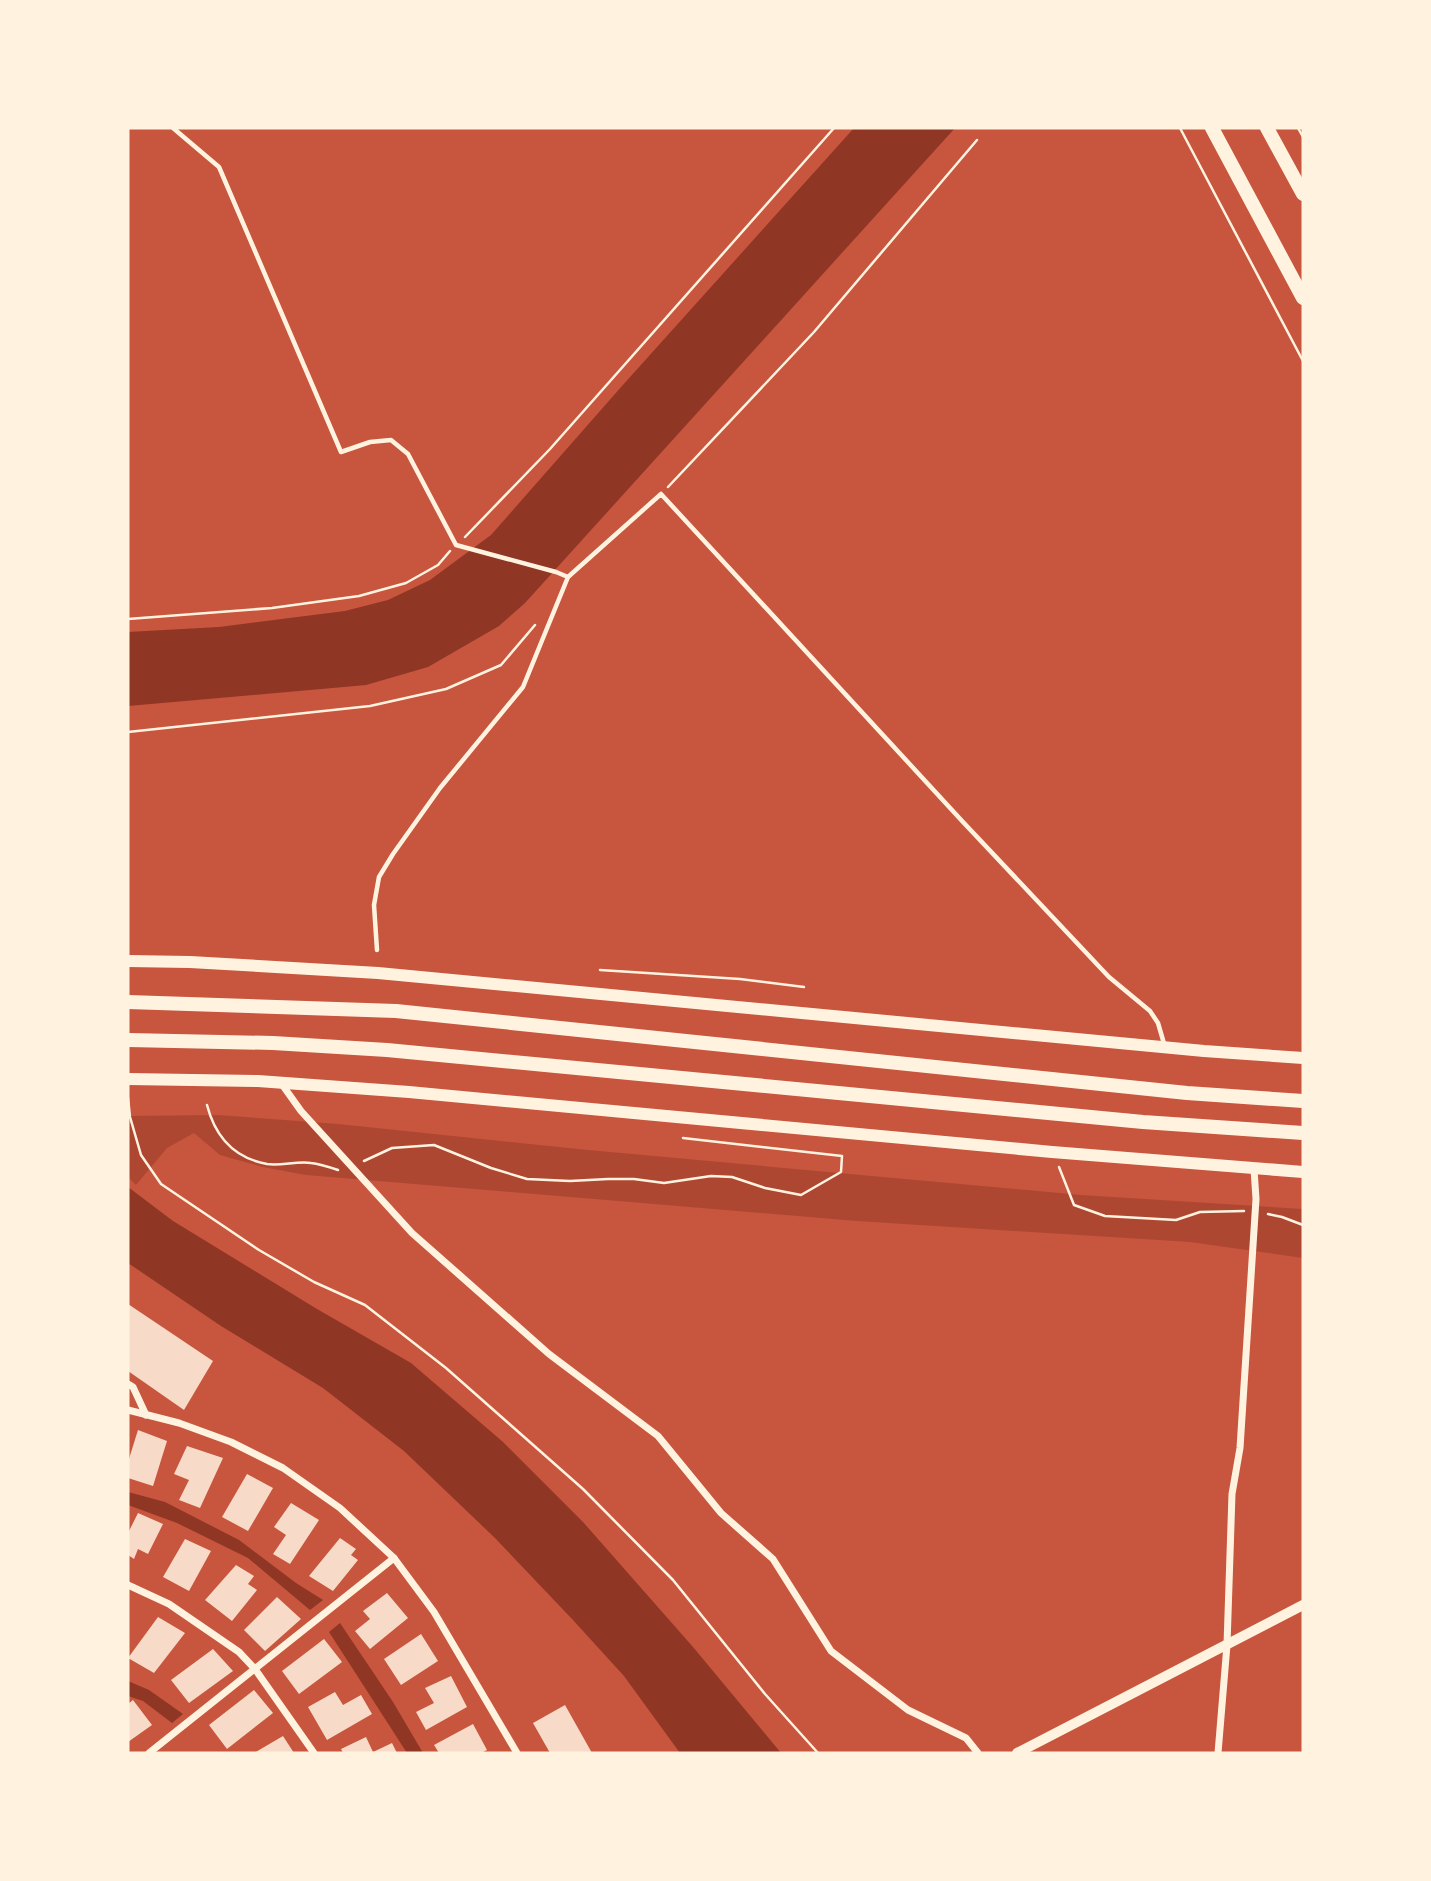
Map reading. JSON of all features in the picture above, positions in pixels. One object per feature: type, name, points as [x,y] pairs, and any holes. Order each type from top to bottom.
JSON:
[{"type":"highway","points":[[1266,128],[1303,194]]},
{"type":"highway","points":[[1215,134],[1303,298]]},
{"type":"highway","points":[[128,1002],[396,1011],[1187,1093],[1303,1101]]},
{"type":"highway","points":[[128,1040],[273,1043],[387,1050],[1143,1122],[1301,1133]]},
{"type":"main road","points":[[128,961],[378,973],[1166,1048],[1303,1058]]},
{"type":"main road","points":[[128,1079],[281,1082],[409,1092],[1052,1152],[1303,1172]]},
{"type":"street","points":[[281,1082],[301,1111],[422,1242],[550,1354],[658,1436],[721,1513],[773,1559],[831,1651],[908,1710],[966,1738],[978,1753]]},
{"type":"street","points":[[1218,1753],[1227,1645],[1232,1494],[1240,1448],[1255,1211],[1254,1169]]},
{"type":"street","points":[[128,1384],[133,1387],[146,1415]]},
{"type":"street","points":[[128,1410],[179,1423],[231,1442],[283,1468],[340,1508],[394,1558],[434,1612],[517,1753]]},
{"type":"street","points":[[149,1753],[394,1558]]},
{"type":"street","points":[[128,1585],[169,1604],[239,1652],[255,1669],[314,1753]]},
{"type":"street","points":[[1017,1753],[1303,1605]]},
{"type":"lane","points":[[173,128],[219,167],[341,452],[370,442],[391,440],[408,454],[456,545],[568,577]]},
{"type":"lane","points":[[377,950],[374,905],[379,877],[393,854],[440,788],[523,687],[568,577],[661,495],[1100,967],[1150,1011],[1158,1023],[1166,1048]]},
{"type":"path","points":[[128,619],[272,608],[359,596],[405,583],[438,565],[550,449],[834,128]]},
{"type":"path","points":[[1180,128],[1303,361]]},
{"type":"path","points":[[1298,128],[1303,137]]},
{"type":"path","points":[[661,495],[814,332],[978,140]]},
{"type":"path","points":[[128,732],[370,706],[446,689],[501,665],[539,620]]},
{"type":"path","points":[[600,970],[740,979],[804,987]]},
{"type":"path","points":[[128,1098],[130,1117],[141,1155],[161,1184],[259,1250],[314,1282],[365,1305],[446,1368],[583,1489],[673,1580],[765,1694],[818,1753]]},
{"type":"path","points":[[207,1105],[212,1123],[221,1138],[242,1156],[268,1164],[310,1163],[338,1170],[371,1159],[392,1148],[434,1145],[527,1179],[634,1179],[664,1183],[711,1176],[732,1177],[765,1188],[801,1195],[841,1172],[842,1156],[683,1138]]},
{"type":"path","points":[[1052,1152],[1074,1205],[1105,1216],[1176,1220],[1200,1212],[1255,1211],[1303,1225]]},
{"type":"shaded area","points":[[854,128],[955,128],[525,603],[499,626],[428,667],[366,685],[128,706],[128,632],[219,627],[345,611],[388,600],[430,580],[491,535]]},
{"type":"shaded area","points":[[218,1115],[338,1124],[588,1150],[1081,1195],[1303,1209],[1303,1258],[1190,1242],[857,1221],[306,1175],[220,1155],[194,1133],[167,1148],[136,1185],[128,1177],[128,1116]]},
{"type":"shaded area","points":[[128,1187],[173,1221],[411,1363],[503,1442],[583,1522],[693,1647],[781,1753],[680,1753],[624,1676],[573,1620],[495,1538],[404,1451],[323,1388],[221,1326],[128,1263]]},
{"type":"shaded area","points":[[128,1492],[165,1502],[239,1540],[323,1600],[310,1610],[248,1558],[177,1523],[128,1505]]},
{"type":"shaded area","points":[[340,1623],[393,1702],[423,1753],[407,1753],[329,1632]]},
{"type":"shaded area","points":[[128,1681],[149,1690],[183,1714],[172,1723],[143,1701],[128,1696]]},
{"type":"building","points":[[128,1304],[213,1361],[184,1410],[128,1371]]},
{"type":"building","points":[[138,1430],[167,1441],[153,1486],[128,1478],[128,1462]]},
{"type":"building","points":[[187,1446],[223,1458],[200,1508],[179,1500],[189,1480],[174,1474]]},
{"type":"building","points":[[247,1474],[273,1488],[248,1531],[222,1517]]},
{"type":"building","points":[[291,1503],[319,1520],[290,1564],[273,1554],[286,1535],[274,1527]]},
{"type":"building","points":[[138,1513],[163,1524],[148,1554],[138,1549],[134,1559],[128,1555],[128,1533]]},
{"type":"building","points":[[340,1538],[356,1549],[351,1555],[358,1560],[333,1591],[309,1576]]},
{"type":"building","points":[[185,1539],[211,1551],[189,1591],[163,1577]]},
{"type":"building","points":[[236,1565],[254,1576],[248,1584],[257,1590],[232,1621],[205,1600]]},
{"type":"building","points":[[387,1593],[408,1618],[370,1649],[355,1631],[370,1619],[363,1611]]},
{"type":"building","points":[[277,1597],[301,1619],[265,1651],[244,1630]]},
{"type":"building","points":[[158,1617],[185,1633],[154,1673],[128,1658]]},
{"type":"building","points":[[421,1634],[438,1661],[401,1685],[384,1659]]},
{"type":"building","points":[[324,1639],[342,1662],[299,1694],[282,1671]]},
{"type":"building","points":[[213,1649],[233,1671],[189,1703],[171,1680]]},
{"type":"building","points":[[451,1676],[467,1707],[426,1730],[416,1712],[434,1703],[425,1688]]},
{"type":"building","points":[[254,1690],[273,1713],[227,1749],[209,1725]]},
{"type":"building","points":[[335,1692],[343,1705],[361,1695],[372,1714],[327,1740],[308,1707]]},
{"type":"building","points":[[133,1700],[152,1725],[128,1742],[128,1704]]},
{"type":"building","points":[[565,1705],[592,1753],[550,1753],[533,1723]]},
{"type":"building","points":[[473,1724],[487,1750],[481,1753],[439,1753],[434,1745]]},
{"type":"building","points":[[283,1736],[294,1753],[254,1753]]},
{"type":"building","points":[[366,1737],[373,1752],[392,1743],[397,1753],[343,1753],[341,1749]]}]
